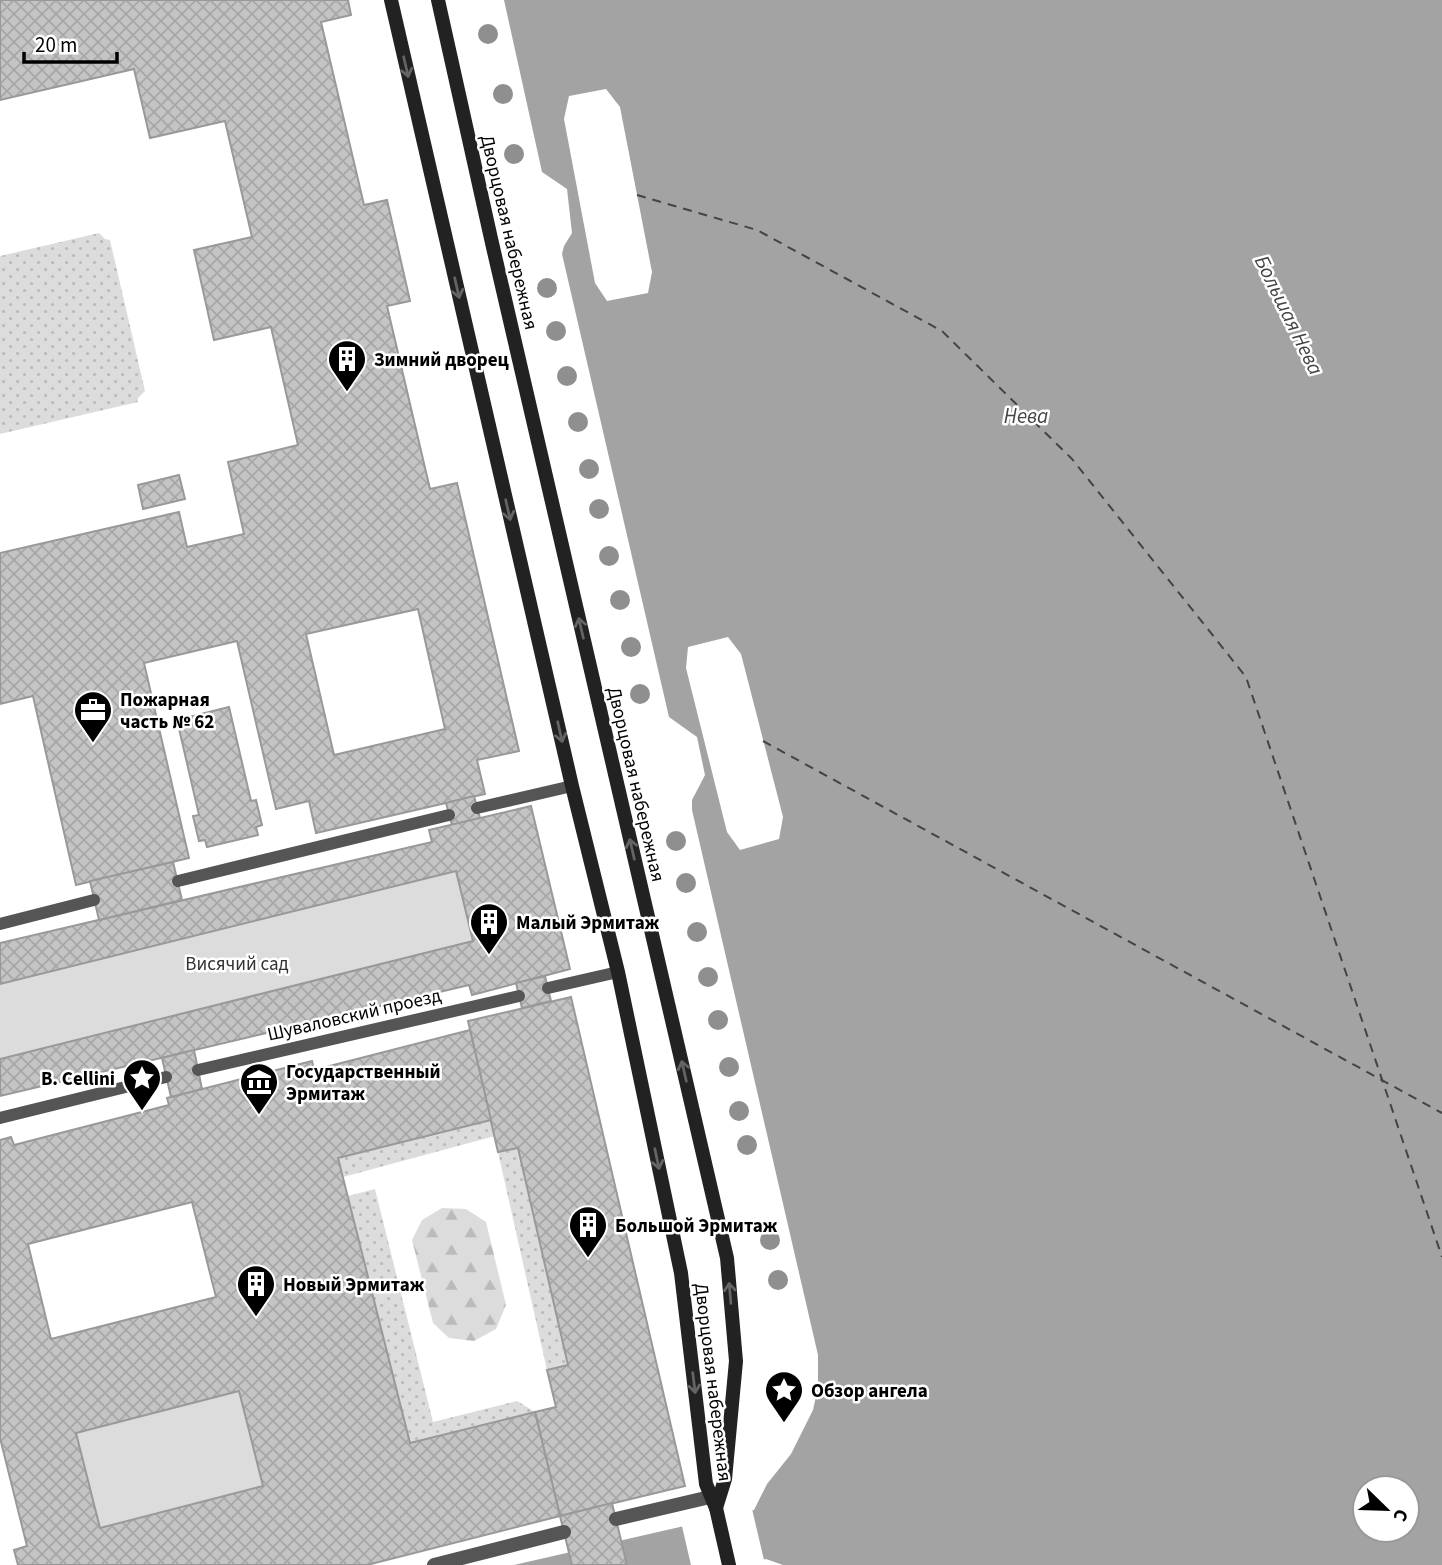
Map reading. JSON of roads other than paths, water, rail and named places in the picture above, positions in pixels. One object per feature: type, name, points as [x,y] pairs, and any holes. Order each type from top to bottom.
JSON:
[{"type":"main road","name":"Дворцовая набережная","points":[[391,0],[572,786],[618,972],[681,1273],[706,1484],[713,1503]]},
{"type":"main road","name":"Дворцовая набережная","points":[[438,0],[727,1258],[736,1361],[725,1479],[713,1503]]},
{"type":"main road","points":[[713,1503],[729,1565]]},
{"type":"street","points":[[616,1519],[713,1503]]},
{"type":"street","points":[[434,1565],[564,1532]]},
{"type":"lane","points":[[477,808],[572,786]]},
{"type":"lane","points":[[178,881],[449,815]]},
{"type":"lane","points":[[0,924],[94,900]]},
{"type":"lane","points":[[548,988],[618,972]]},
{"type":"lane","name":"Шуваловский проезд","points":[[198,1070],[519,996]]},
{"type":"lane","points":[[0,1118],[166,1077]]},
{"type":"water","name":"Нева","points":[[504,0],[1442,0],[1442,1565],[783,1565],[766,1559],[743,1565],[514,1565],[754,1510],[767,1484],[791,1454],[813,1410],[818,1387],[818,1355],[692,810],[692,800],[705,775],[697,737],[669,717],[562,254],[572,233],[567,189],[542,172]]},
{"type":"place","name":"Зимний дворец","points":[[347,393]]},
{"type":"place","name":"Пожарная часть № 62","points":[[93,744]]},
{"type":"place","name":"Малый Эрмитаж","points":[[489,956]]},
{"type":"place","name":"B. Cellini","points":[[142,1112]]},
{"type":"place","name":"Государственный Эрмитаж","points":[[259,1116]]},
{"type":"place","name":"Большой Эрмитаж","points":[[588,1259]]},
{"type":"place","name":"Новый Эрмитаж","points":[[256,1318]]},
{"type":"place","name":"Обзор ангела","points":[[784,1424]]},
{"type":"water label","name":"Большая Нева","points":[[1289,315]]},
{"type":"park label","name":"Висячий сад","points":[[237,963]]}]
